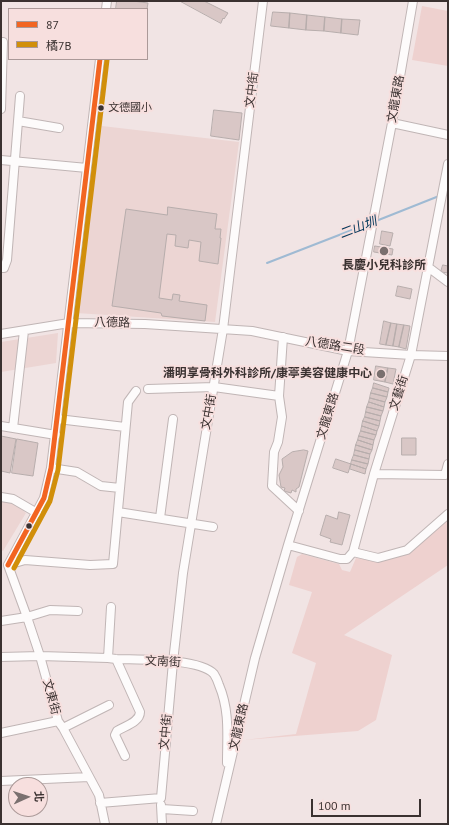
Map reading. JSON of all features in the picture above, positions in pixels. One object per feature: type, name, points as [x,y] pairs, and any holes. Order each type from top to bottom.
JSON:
[{"type":"street","name":"文中街","points":[[162,824],[161,798],[182,573],[223,329],[263,1]]},
{"type":"street","name":"文龍東路","points":[[216,824],[256,658],[288,545],[348,351],[392,122],[413,1]]},
{"type":"street","points":[[1,109],[3,42]]},
{"type":"street","points":[[4,564],[37,513],[44,498],[51,468],[100,60]]},
{"type":"street","points":[[1,268],[4,268],[7,260],[20,96]]},
{"type":"street","points":[[18,122],[59,128]]},
{"type":"street","points":[[392,122],[448,135]]},
{"type":"street","points":[[1,160],[14,160],[87,168]]},
{"type":"street","name":"文藝街","points":[[353,552],[374,474],[411,355],[448,164]]},
{"type":"street","points":[[428,267],[448,282]]},
{"type":"street","name":"八德路","points":[[1,334],[69,323],[145,324],[223,329]]},
{"type":"street","name":"八德路二段","points":[[223,329],[252,331],[348,351],[448,356]]},
{"type":"street","points":[[13,428],[24,331]]},
{"type":"street","points":[[283,337],[279,396],[282,417],[278,442],[274,452],[272,486],[299,511]]},
{"type":"street","points":[[148,389],[214,387],[279,396]]},
{"type":"street","points":[[4,564],[25,560],[90,565],[113,564],[128,402],[136,391]]},
{"type":"street","points":[[58,419],[125,427]]},
{"type":"street","points":[[160,518],[173,419]]},
{"type":"street","points":[[1,426],[56,435]]},
{"type":"street","points":[[374,474],[447,475],[448,464]]},
{"type":"street","points":[[51,468],[77,472],[101,486],[120,488]]},
{"type":"street","points":[[1,497],[13,499],[37,513]]},
{"type":"street","points":[[118,512],[213,527]]},
{"type":"street","points":[[288,545],[340,560],[347,559],[353,552],[378,558],[407,550],[448,514]]},
{"type":"street","name":"文東街","points":[[4,564],[27,617],[60,724],[99,795],[104,824]]},
{"type":"street","points":[[111,607],[112,658],[140,712],[137,720],[115,733],[125,756]]},
{"type":"street","points":[[1,621],[27,617],[50,610],[78,611]]},
{"type":"street","name":"文南街","points":[[1,657],[40,656],[112,658],[188,663],[208,669],[215,675],[223,695],[228,715],[226,780]]},
{"type":"street","points":[[1,733],[60,724],[109,704]]},
{"type":"street","points":[[1,781],[89,777]]},
{"type":"street","points":[[100,803],[161,798]]},
{"type":"street","points":[[162,809],[193,811]]},
{"type":"shaded area","points":[[422,6],[448,11],[448,66],[412,60]]},
{"type":"shaded area","points":[[102,126],[239,142],[215,322],[76,313]]},
{"type":"shaded area","points":[[58,333],[56,363],[1,372],[1,342]]},
{"type":"shaded area","points":[[1,501],[17,505],[26,513],[3,551],[1,550]]},
{"type":"shaded area","points":[[448,520],[448,565],[344,635],[392,655],[376,720],[358,731],[244,740],[296,734],[316,663],[292,653],[312,592],[289,585],[297,557],[302,554],[339,564],[342,570],[350,572],[356,558],[378,560],[407,554]]},
{"type":"building","points":[[117,1],[148,3],[147,8],[116,8]]},
{"type":"building","points":[[180,1],[204,1],[228,13],[224,19],[223,18],[221,23]]},
{"type":"building","points":[[273,12],[290,13],[289,28],[271,26]]},
{"type":"building","points":[[290,13],[307,15],[306,30],[289,28]]},
{"type":"building","points":[[307,15],[325,17],[324,31],[306,30]]},
{"type":"building","points":[[325,17],[342,19],[341,33],[324,31]]},
{"type":"building","points":[[342,19],[360,20],[358,35],[341,33]]},
{"type":"building","points":[[214,110],[242,113],[239,140],[211,136]]},
{"type":"building","points":[[168,207],[217,214],[215,229],[221,229],[218,264],[199,261],[201,242],[189,240],[188,248],[175,246],[176,235],[167,234],[159,298],[172,300],[173,294],[180,295],[179,301],[207,305],[205,321],[162,316],[161,313],[112,306],[126,209],[167,215]]},
{"type":"building","points":[[382,231],[393,233],[390,246],[380,244]]},
{"type":"building","name":"長慶小兒科診所","points":[[375,246],[393,249],[392,255],[374,252]]},
{"type":"building","points":[[443,265],[448,266],[448,273],[441,272]]},
{"type":"building","points":[[398,286],[412,289],[410,299],[396,296]]},
{"type":"building","points":[[384,321],[391,323],[386,345],[380,344]]},
{"type":"building","points":[[391,323],[397,324],[393,346],[386,345]]},
{"type":"building","points":[[397,324],[404,325],[399,347],[393,346]]},
{"type":"building","points":[[404,325],[410,326],[406,349],[399,347]]},
{"type":"building","name":"潘明享骨科外科診所/康葶美容健康中心","points":[[376,366],[388,368],[385,382],[374,380]]},
{"type":"building","points":[[388,368],[396,369],[393,384],[385,382]]},
{"type":"building","points":[[374,383],[389,388],[388,392],[373,388]]},
{"type":"building","points":[[373,388],[388,392],[387,397],[371,393]]},
{"type":"building","points":[[371,393],[387,397],[385,402],[370,398]]},
{"type":"building","points":[[370,398],[385,402],[384,407],[369,402]]},
{"type":"building","points":[[369,402],[384,407],[383,411],[367,407]]},
{"type":"building","points":[[367,407],[383,411],[381,416],[366,412]]},
{"type":"building","points":[[366,412],[381,416],[380,421],[365,417]]},
{"type":"building","points":[[365,417],[380,421],[379,426],[363,421]]},
{"type":"building","points":[[363,421],[379,426],[377,431],[362,426]]},
{"type":"building","points":[[362,426],[377,431],[376,435],[361,431]]},
{"type":"building","points":[[361,431],[376,435],[374,440],[359,436]]},
{"type":"building","points":[[1,436],[16,439],[10,473],[1,471]]},
{"type":"building","points":[[359,436],[374,440],[373,445],[358,440]]},
{"type":"building","points":[[402,438],[416,438],[416,455],[402,455]]},
{"type":"building","points":[[17,439],[38,443],[33,476],[12,473]]},
{"type":"building","points":[[358,440],[373,445],[372,450],[356,445]]},
{"type":"building","points":[[356,445],[372,450],[370,454],[355,450]]},
{"type":"building","points":[[304,450],[308,451],[299,487],[296,489],[296,492],[292,490],[291,493],[284,491],[285,488],[281,487],[279,475],[283,467],[282,459],[292,452]]},
{"type":"building","points":[[355,450],[370,454],[369,459],[354,455]]},
{"type":"building","points":[[354,455],[369,459],[368,464],[352,460]]},
{"type":"building","points":[[336,459],[351,464],[348,473],[333,468]]},
{"type":"building","points":[[352,460],[368,464],[366,469],[351,464]]},
{"type":"building","points":[[351,464],[366,469],[365,474],[350,469]]},
{"type":"building","points":[[339,512],[350,515],[342,545],[330,542],[331,539],[320,535],[326,515],[337,519]]},
{"type":"waterway","name":"二山圳","points":[[376,221],[439,196]]},
{"type":"waterway","name":"二山圳","points":[[267,263],[370,223]]},
{"type":"transit line","name":"87","points":[[8,565],[44,498],[51,468],[100,60]]},
{"type":"transit line","name":"橘7B","points":[[14,568],[50,501],[58,470],[107,60]]},
{"type":"place","name":"文德國小","points":[[101,108]]},
{"type":"place","name":"長慶小兒科診所","points":[[384,251]]},
{"type":"place","name":"潘明享骨科外科診所/康葶美容健康中心","points":[[381,374]]}]
